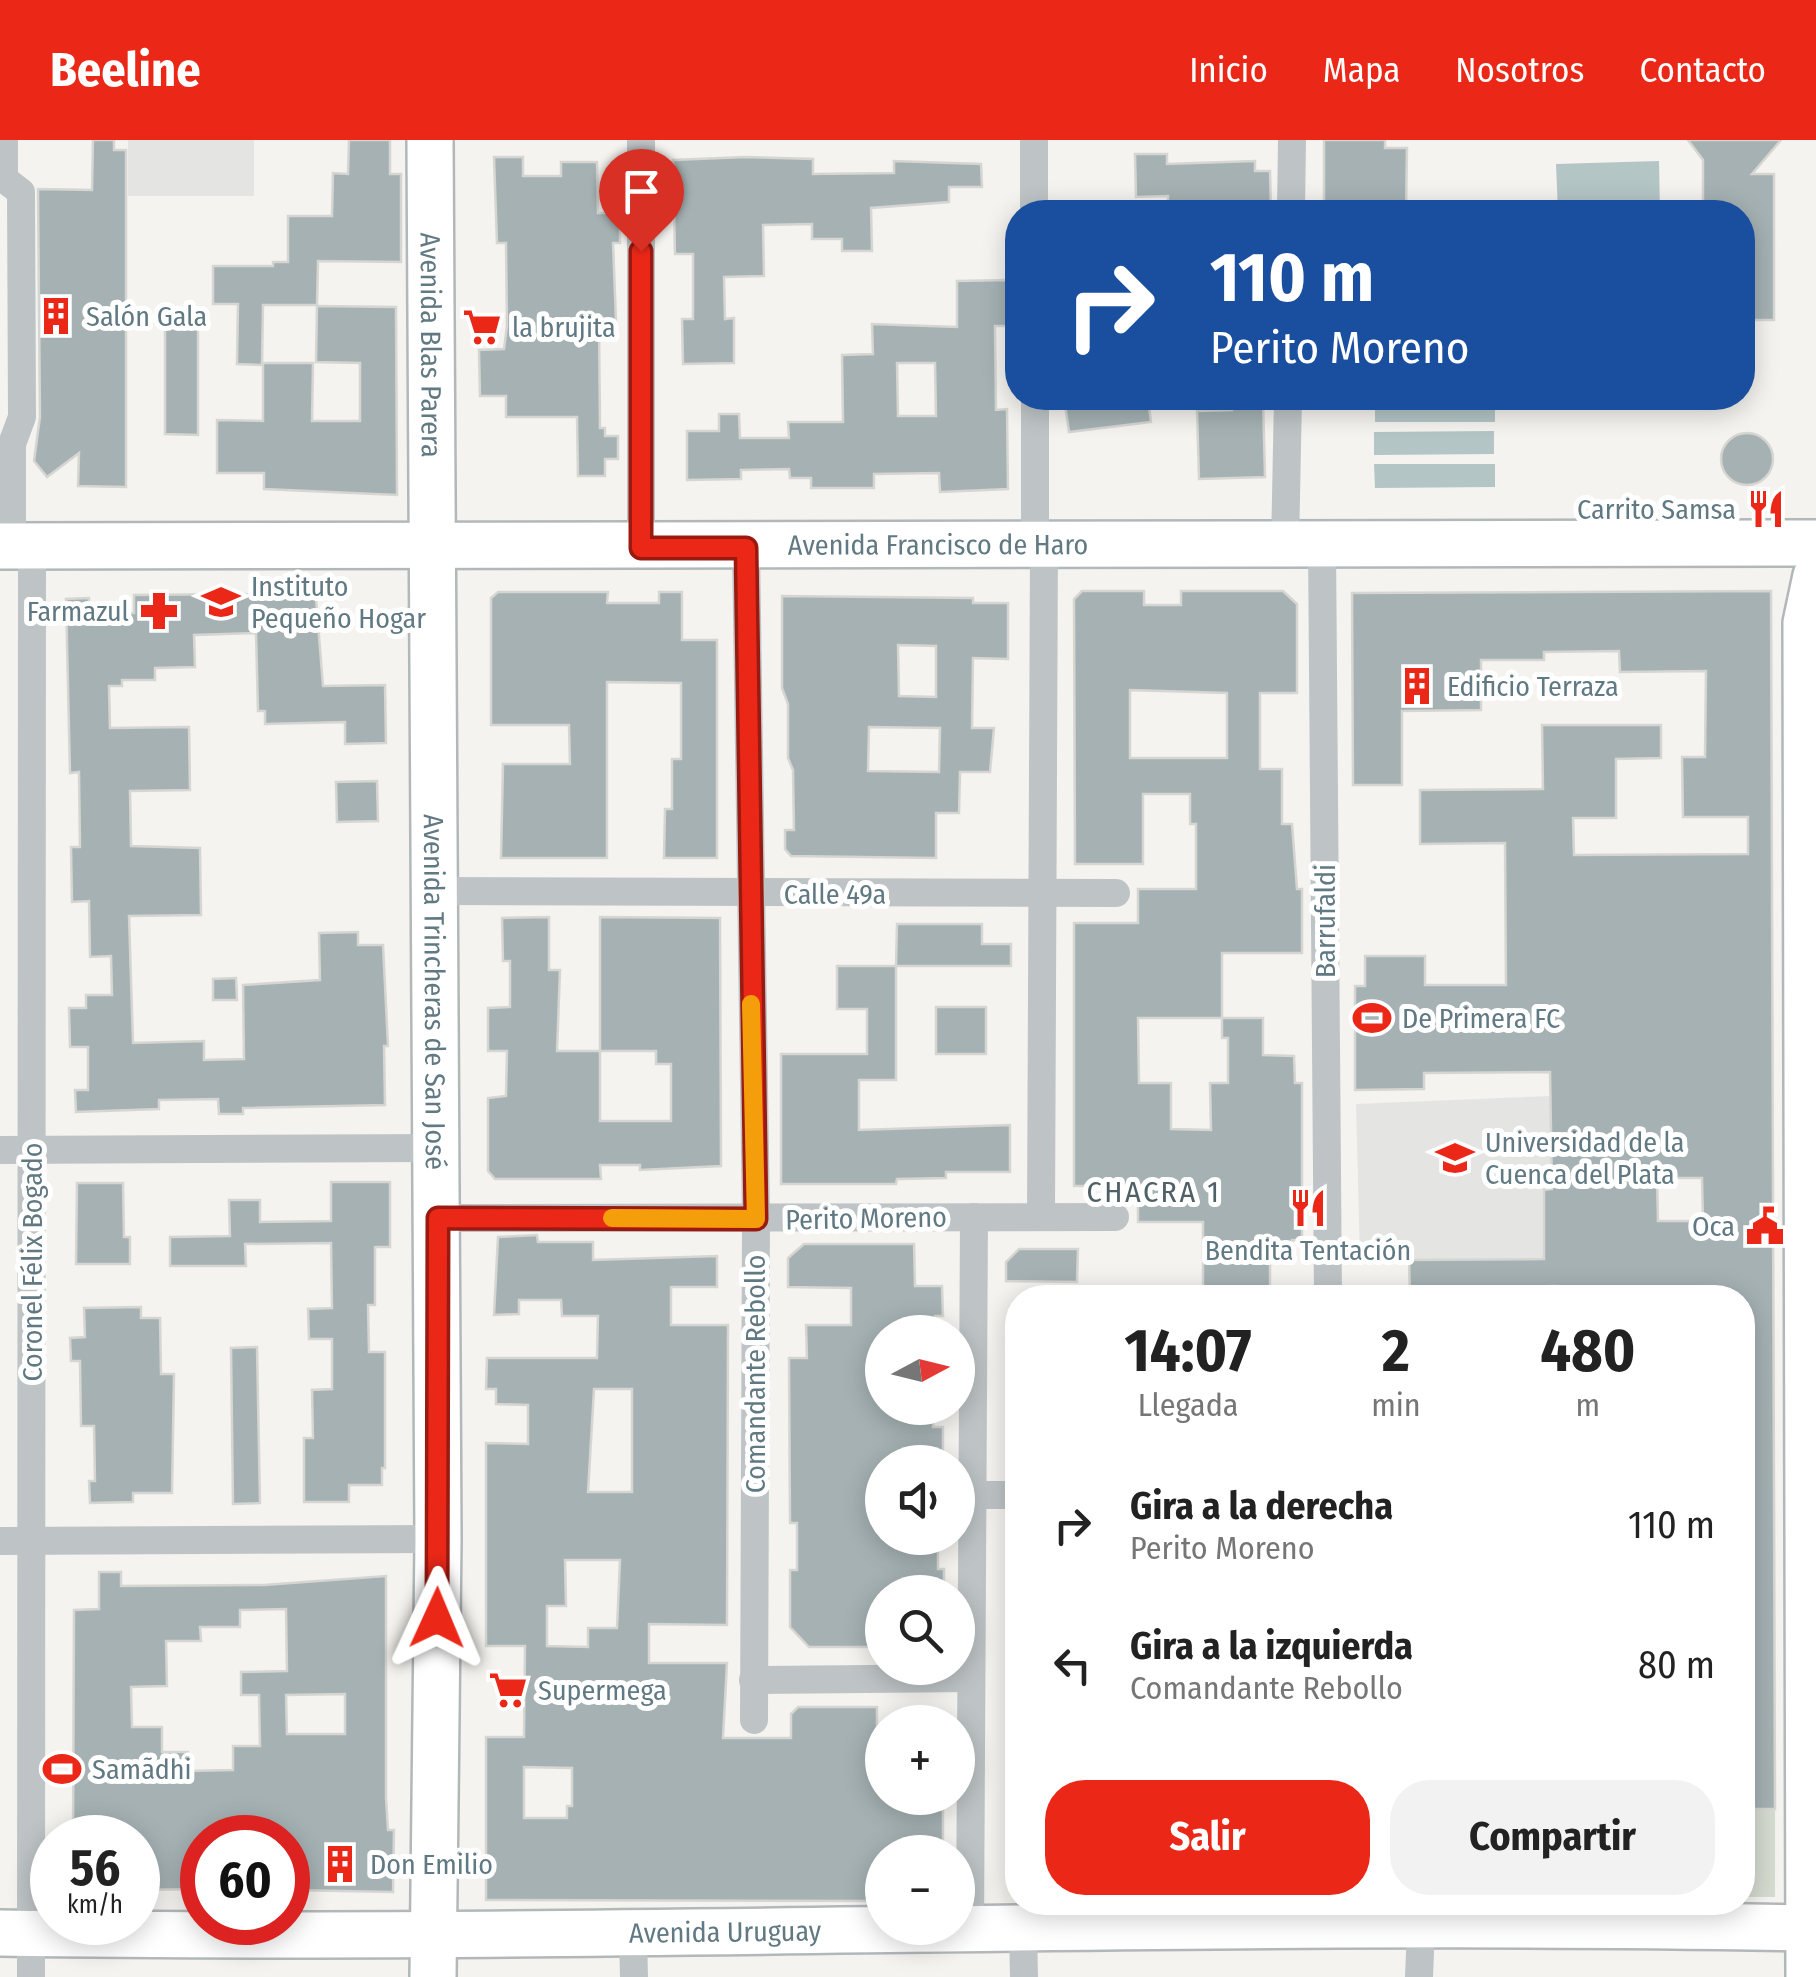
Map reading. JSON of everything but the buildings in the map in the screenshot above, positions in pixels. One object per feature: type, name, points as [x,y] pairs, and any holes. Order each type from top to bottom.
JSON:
[{"type":"main road","name":"Avenida Blas Parera","points":[[430,140],[435,548]]},
{"type":"main road","name":"Avenida Francisco de Haro","points":[[15,546],[746,548],[1816,543]]},
{"type":"main road","name":"Avenida Trincheras de San José","points":[[433,1955],[438,1539],[435,548]]},
{"type":"main road","points":[[1810,1977],[1811,1046],[1806,623],[1816,576]]},
{"type":"main road","name":"Avenida Uruguay","points":[[975,1930],[1314,1915]]},
{"type":"main road","name":"Avenida Uruguay","points":[[1340,1915],[1420,1926],[1809,1928]]},
{"type":"main road","name":"Avenida Uruguay","points":[[21,1948],[633,1956],[865,1938]]},
{"type":"street","name":"Coronel Félix Bogado","points":[[4,140],[2,178],[20,192],[22,417],[12,444],[32,1150],[31,1541],[21,1948]]},
{"type":"street","points":[[641,140],[641,548]]},
{"type":"street","points":[[1034,140],[1034,200]]},
{"type":"street","points":[[1291,200],[1292,140]]},
{"type":"street","points":[[1035,410],[1041,1217]]},
{"type":"street","name":"Barrufaldi","points":[[1289,410],[1304,545],[1328,1285]]},
{"type":"street","name":"Comandante Rebollo","points":[[746,548],[748,894],[756,1219],[754,1720]]},
{"type":"street","name":"Calle 49a","points":[[434,892],[1116,893]]},
{"type":"street","points":[[0,1150],[437,1148]]},
{"type":"street","points":[[974,1217],[974,1445]]},
{"type":"street","name":"Perito Moreno","points":[[438,1218],[1116,1217]]},
{"type":"street","points":[[975,1495],[1005,1495]]},
{"type":"street","points":[[0,1540],[438,1539]]},
{"type":"street","points":[[753,1680],[865,1679]]},
{"type":"street","points":[[970,1835],[971,1685]]},
{"type":"street","points":[[1419,1977],[1420,1926]]},
{"type":"street","points":[[1024,1930],[1024,1977]]},
{"type":"shaded area","points":[[128,140],[254,140],[254,196],[128,196]]},
{"type":"shaded area","points":[[1659,161],[1660,200],[1558,200],[1556,164]]},
{"type":"shaded area","points":[[1375,410],[1495,410],[1495,422],[1375,422]]},
{"type":"shaded area","points":[[1494,431],[1494,454],[1374,455],[1374,432]]},
{"type":"shaded area","points":[[1374,464],[1495,464],[1495,487],[1375,488]]},
{"type":"shaded area","name":"Universidad de la Cuenca del Plata","points":[[1551,1096],[1552,1189],[1544,1190],[1544,1259],[1360,1260],[1356,1104]]},
{"type":"shaded area","points":[[1755,1809],[1775,1809],[1775,1897],[1755,1897]]},
{"type":"slow traffic","points":[[612,1218],[756,1219],[751,1004]]},
{"type":"place","name":"Salón Gala","points":[[56,316]]},
{"type":"place","name":"la brujita","points":[[482,327]]},
{"type":"place","name":"Carrito Samsa","points":[[1766,509]]},
{"type":"place","name":"Instituto Pequeño Hogar","points":[[221,602]]},
{"type":"place","name":"Farmazul","points":[[159,611]]},
{"type":"place","name":"Edificio Terraza","points":[[1417,686]]},
{"type":"place","name":"De Primera FC","points":[[1372,1018]]},
{"type":"place","name":"Universidad de la Cuenca del Plata","points":[[1455,1158]]},
{"type":"place","name":"Bendita Tentación","points":[[1308,1208]]},
{"type":"place","name":"Oca","points":[[1765,1226]]},
{"type":"place","name":"Supermega","points":[[508,1690]]},
{"type":"place","name":"Samãdhi","points":[[62,1769]]},
{"type":"place","name":"Don Emilio","points":[[340,1864]]},
{"type":"district","name":"CHACRA 1","points":[[1154,1192]]},
{"type":"route","points":[[437,1618],[438,1218],[756,1219],[748,894],[746,548],[641,548],[641,251]]}]
